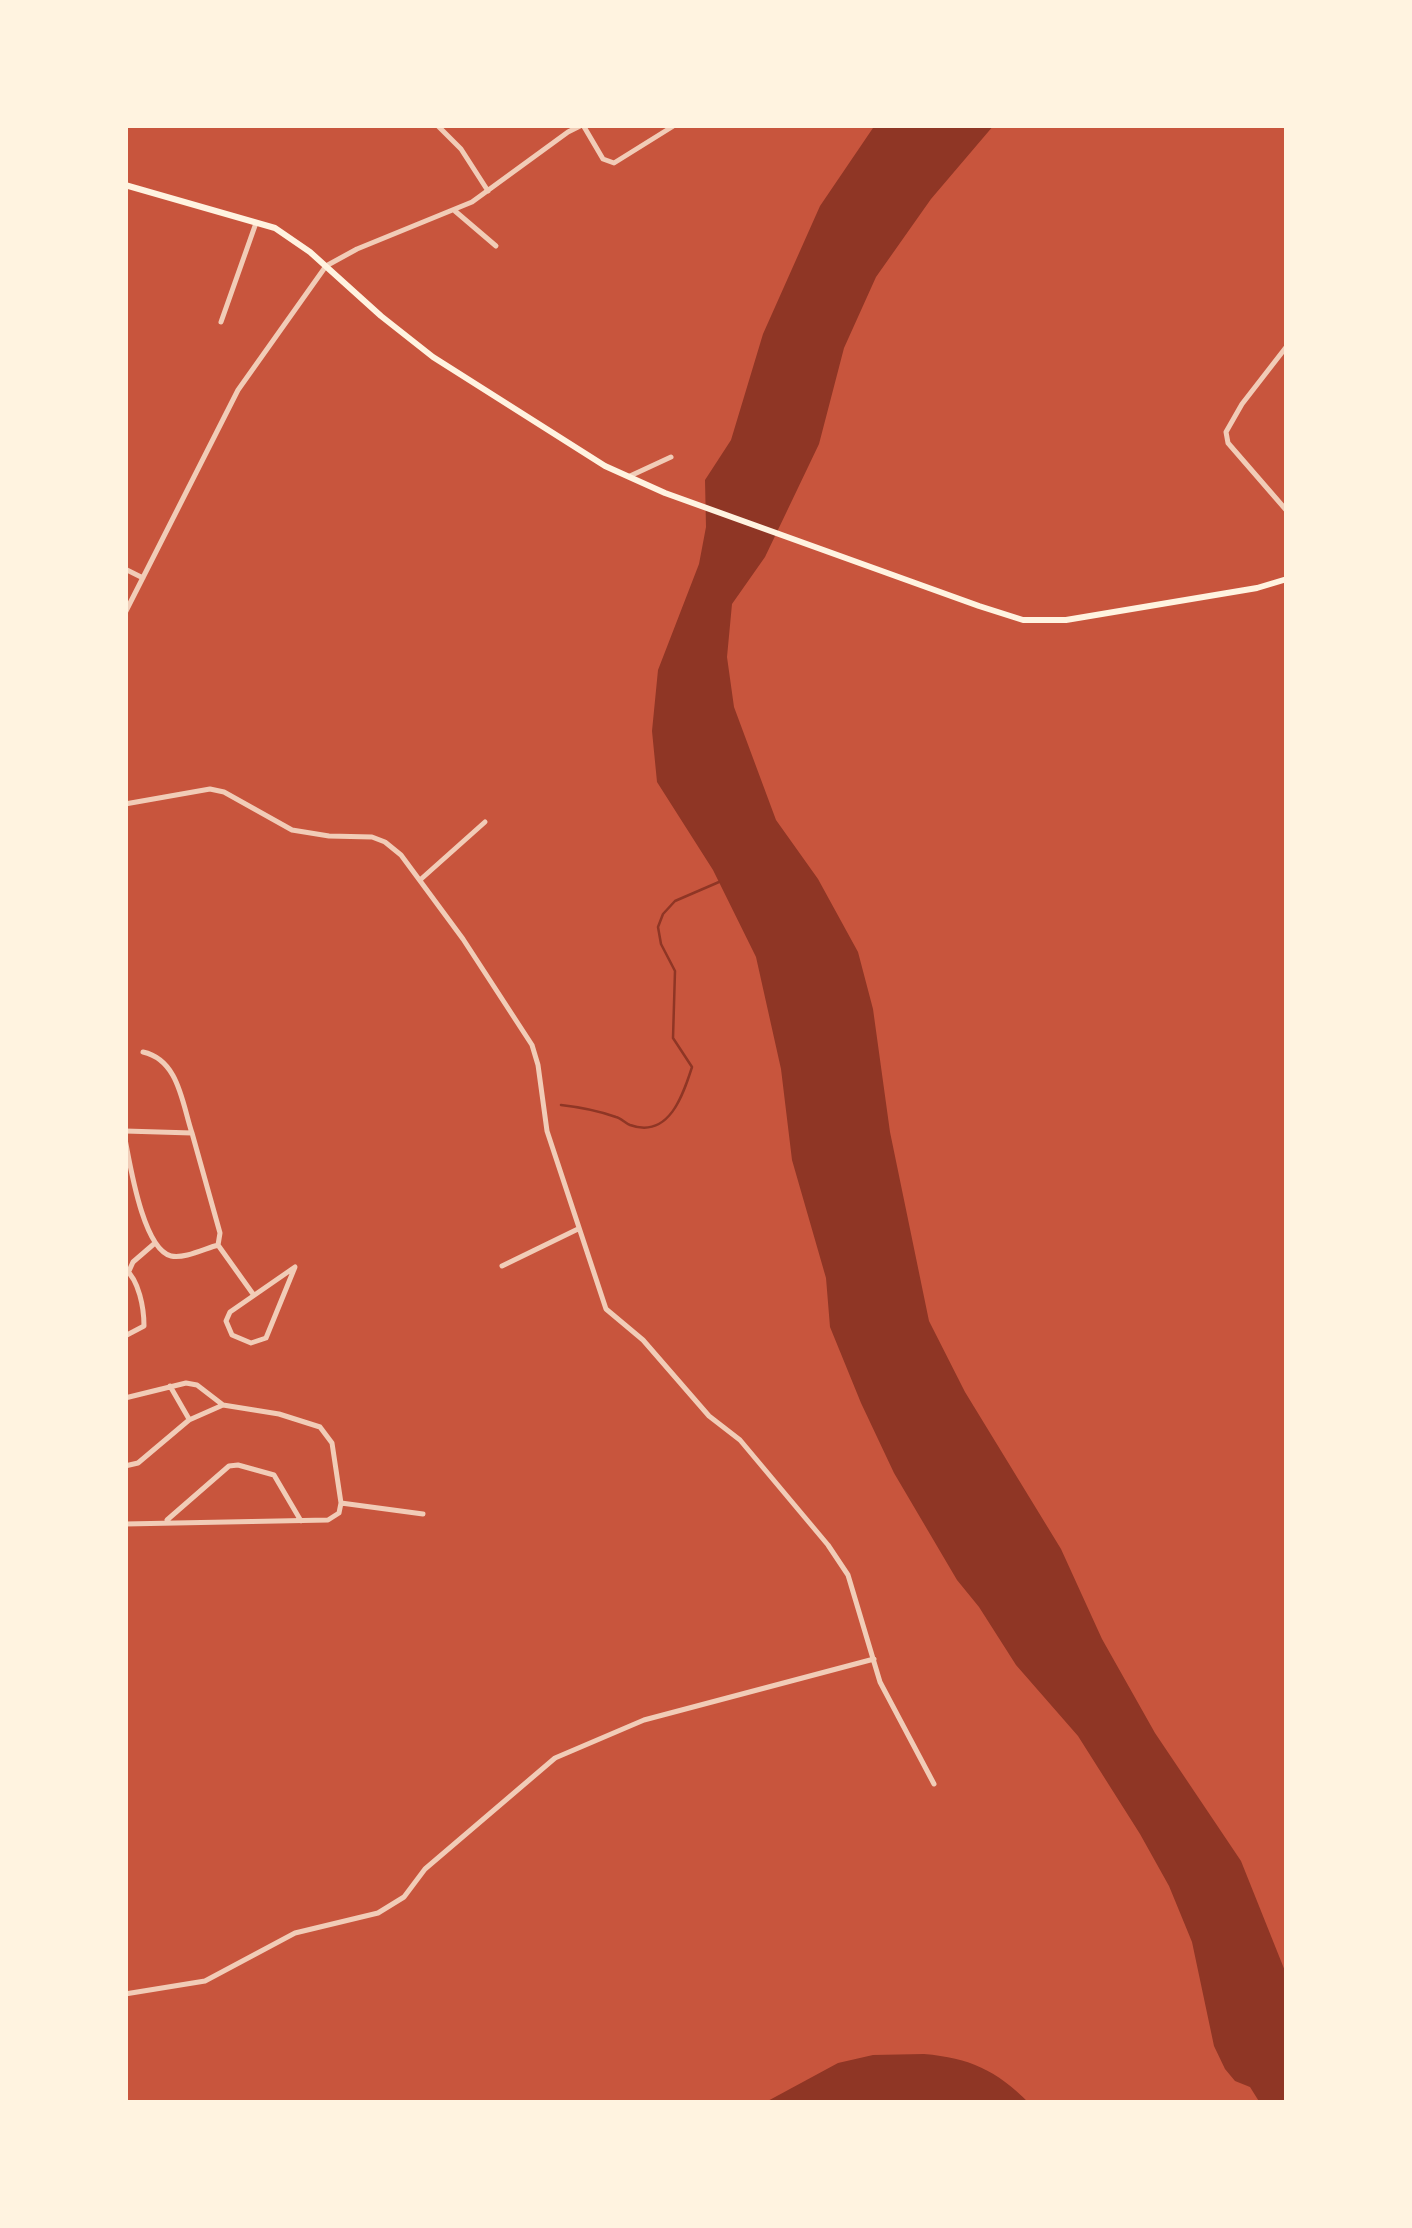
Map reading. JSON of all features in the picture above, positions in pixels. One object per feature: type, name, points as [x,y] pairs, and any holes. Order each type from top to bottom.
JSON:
[{"type":"main road","points":[[125,186],[256,222],[293,238],[380,316],[433,357],[627,478],[979,606],[1023,620],[1066,620],[1257,588],[1287,579]]},
{"type":"street","points":[[438,125],[461,149],[488,191]]},
{"type":"street","points":[[125,614],[238,390],[326,266],[357,249],[455,211],[583,125],[602,158],[614,163],[675,125]]},
{"type":"street","points":[[455,211],[496,246]]},
{"type":"street","points":[[221,322],[256,222]]},
{"type":"street","points":[[1287,346],[1242,404],[1226,432],[1228,443],[1287,511]]},
{"type":"street","points":[[627,478],[671,456]]},
{"type":"street","points":[[125,569],[143,578]]},
{"type":"street","points":[[125,804],[198,789],[224,792],[292,830],[372,837],[385,842],[420,880],[532,1044],[546,1131],[606,1309],[642,1340],[708,1416],[740,1440],[828,1546],[848,1575],[880,1682],[934,1784]]},
{"type":"street","points":[[420,880],[485,822]]},
{"type":"street","points":[[142,1052],[162,1059],[171,1070],[220,1234],[218,1245],[252,1294]]},
{"type":"street","points":[[125,1131],[192,1133]]},
{"type":"street","points":[[125,1139],[134,1187],[156,1243],[169,1256],[218,1245]]},
{"type":"street","points":[[502,1266],[578,1229]]},
{"type":"street","points":[[125,1336],[144,1326],[134,1276],[127,1270],[156,1243]]},
{"type":"street","points":[[295,1267],[266,1338],[259,1342],[232,1335],[226,1328],[230,1312],[252,1294],[291,1268],[295,1267]]},
{"type":"street","points":[[125,1398],[170,1386],[197,1384],[222,1404],[280,1414],[320,1427],[332,1443],[342,1503],[335,1518],[301,1522],[125,1524]]},
{"type":"street","points":[[170,1386],[189,1420]]},
{"type":"street","points":[[125,1466],[138,1463],[189,1420],[222,1404]]},
{"type":"street","points":[[165,1522],[222,1471],[238,1465],[274,1475],[301,1522]]},
{"type":"street","points":[[342,1503],[423,1514]]},
{"type":"street","points":[[125,1994],[205,1981],[295,1932],[378,1913],[404,1896],[425,1870],[554,1758],[644,1720],[874,1659]]},
{"type":"shaded area","points":[[875,125],[994,125],[931,199],[876,277],[844,348],[819,444],[765,557],[732,604],[727,657],[734,707],[776,820],[818,879],[858,952],[873,1009],[890,1132],[929,1321],[965,1392],[1061,1549],[1102,1639],[1155,1733],[1241,1861],[1287,1976],[1287,2103],[1260,2103],[1250,2087],[1235,2081],[1225,2069],[1214,2046],[1192,1942],[1169,1886],[1078,1736],[1016,1665],[957,1580],[894,1473],[830,1327],[826,1278],[792,1160],[781,1069],[756,957],[713,870],[657,782],[652,731],[658,670],[699,564],[706,527],[705,480],[731,440],[763,334],[820,206]]},
{"type":"shaded area","points":[[924,2054],[981,2068],[1029,2103],[764,2103],[838,2063],[873,2055]]},
{"type":"waterway","points":[[561,1105],[603,1113],[643,1128],[655,1126],[672,1112],[692,1067],[673,1038],[675,971],[661,944],[658,927],[675,901],[719,882]]}]
